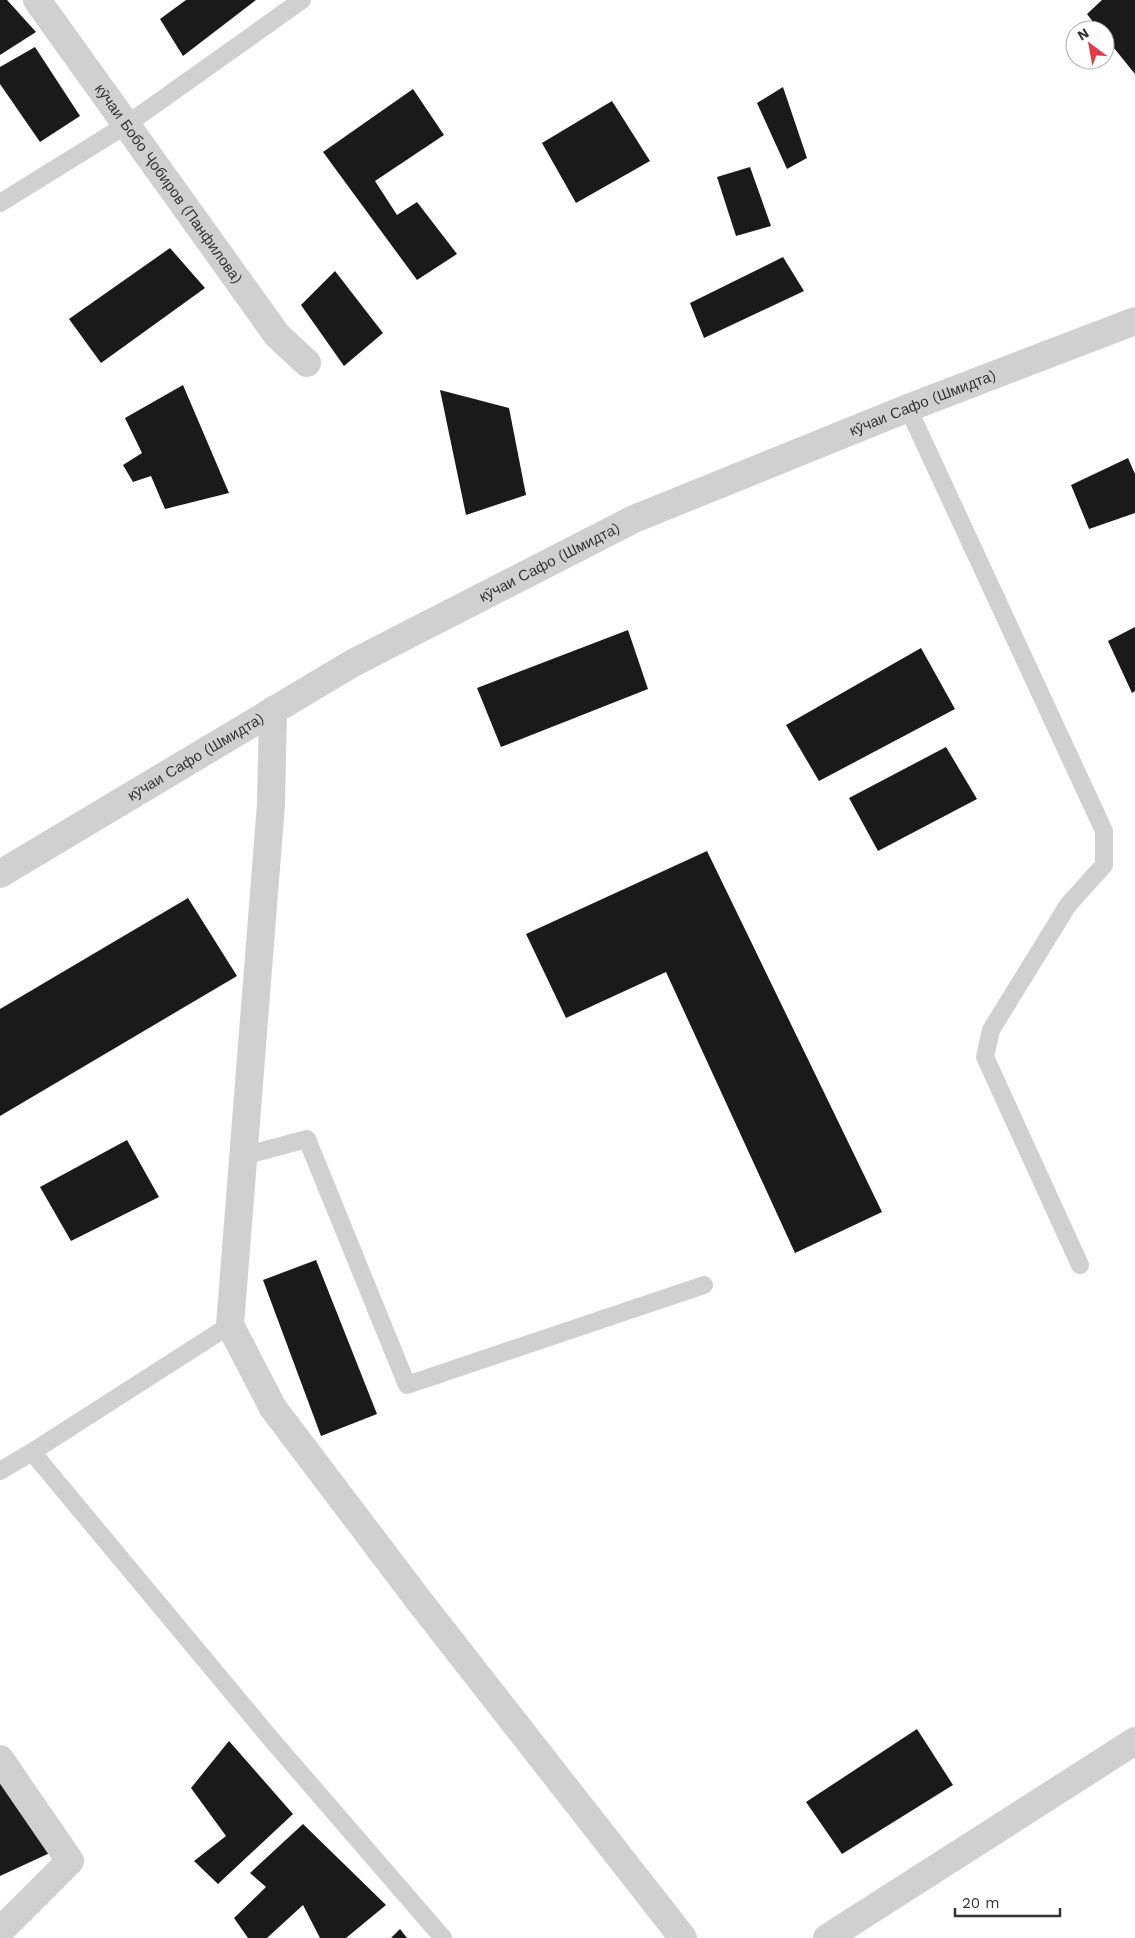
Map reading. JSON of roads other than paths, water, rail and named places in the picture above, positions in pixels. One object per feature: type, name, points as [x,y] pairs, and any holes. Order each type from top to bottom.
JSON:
[{"type":"street","name":"кӯчаи Бобо Ҷобиров (Панфилова)","points":[[37,0],[277,335],[307,364]]},
{"type":"street","name":"кӯчаи Сафо (Шмидта)","points":[[0,874],[353,663],[634,519],[908,408],[1135,321]]},
{"type":"street","points":[[272,710],[271,804],[230,1325],[273,1408],[420,1602],[683,1938]]},
{"type":"street","points":[[827,1938],[1135,1741]]},
{"type":"street","points":[[0,1760],[70,1861],[0,1931]]},
{"type":"lane","points":[[0,204],[126,125],[302,0]]},
{"type":"lane","points":[[908,408],[1104,832],[1104,865],[1068,905],[991,1030],[985,1057],[1080,1265]]},
{"type":"lane","points":[[243,1156],[307,1139],[407,1384],[704,1285]]},
{"type":"lane","points":[[0,1471],[230,1325]]},
{"type":"lane","points":[[32,1452],[271,1739],[443,1938]]}]
